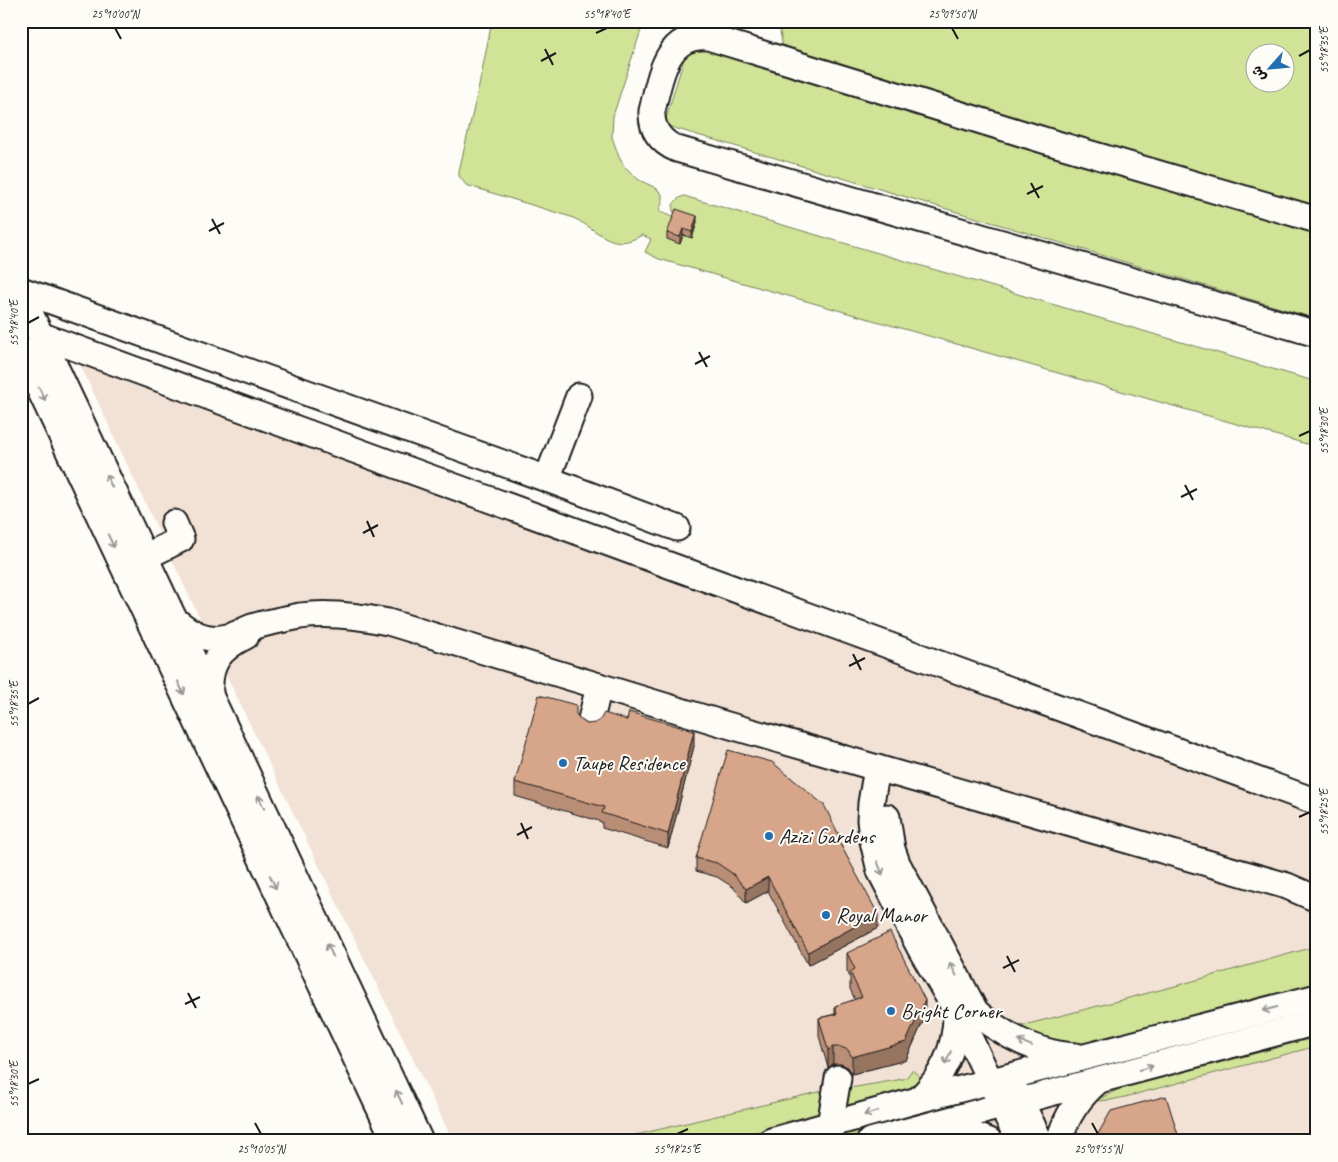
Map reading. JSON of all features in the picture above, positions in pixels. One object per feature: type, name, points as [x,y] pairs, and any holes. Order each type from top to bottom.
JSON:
[{"type":"street","points":[[1317,220],[1040,139],[708,37],[697,37],[681,30],[669,56],[652,111],[656,131],[664,142],[670,146],[1317,334]]},
{"type":"street","points":[[21,290],[548,478],[677,528]]},
{"type":"street","points":[[21,294],[210,694],[268,844],[394,1141]]},
{"type":"street","points":[[40,335],[1317,802]]},
{"type":"street","points":[[21,350],[268,844],[420,1141]]},
{"type":"street","points":[[548,478],[579,396]]},
{"type":"street","points":[[145,557],[181,539],[174,523]]},
{"type":"street","points":[[175,620],[194,634],[208,638],[230,636],[254,626],[300,616],[335,614],[370,618],[886,771],[1287,886],[1317,899]]},
{"type":"street","points":[[210,694],[210,677],[220,654],[233,643],[265,624]]},
{"type":"street","points":[[590,724],[599,686]]},
{"type":"street","points":[[886,771],[871,803],[872,837],[878,862],[904,918],[966,1011],[1012,1103],[1040,1141]]},
{"type":"street","points":[[771,1141],[918,1100],[1317,997]]},
{"type":"street","points":[[966,1011],[1024,1043],[1056,1053],[1089,1056]]},
{"type":"street","points":[[918,1100],[934,1082],[947,1061],[966,1011]]},
{"type":"street","points":[[870,1141],[1317,1022]]},
{"type":"street","points":[[830,1125],[838,1078]]},
{"type":"street","points":[[1059,1141],[1073,1108],[1080,1098],[1099,1081]]},
{"type":"street","points":[[1012,1103],[1020,1141]]},
{"type":"street","points":[[928,1125],[971,1134],[989,1141]]},
{"type":"shaded area","points":[[76,356],[1317,811],[1317,1141],[453,1141],[241,706]]},
{"type":"green space","points":[[492,21],[644,21],[613,116],[612,137],[624,166],[639,180],[656,188],[662,194],[662,203],[659,211],[674,218],[680,243],[683,235],[692,238],[697,222],[676,215],[674,212],[674,204],[684,196],[1317,382],[1317,447],[659,259],[645,252],[651,239],[642,235],[622,242],[613,241],[571,217],[466,185],[459,176],[459,171]]},
{"type":"green space","points":[[778,21],[1317,21],[1317,211],[783,48]]},
{"type":"green space","points":[[689,42],[1317,228],[1317,319],[664,125]]},
{"type":"green space","points":[[1317,946],[1317,984],[1076,1046],[1065,1047],[1013,1028],[1179,985]]},
{"type":"green space","points":[[1317,1037],[1317,1046],[1129,1096],[1095,1101],[1119,1089]]},
{"type":"green space","points":[[912,1070],[925,1081],[913,1089],[838,1110],[844,1089],[903,1079]]},
{"type":"green space","points":[[831,1089],[825,1114],[721,1141],[610,1141]]},
{"type":"green space","points":[[961,1102],[963,1106],[833,1141],[816,1141]]},
{"type":"building","points":[[676,209],[697,216],[692,232],[683,229],[680,237],[667,233]]},
{"type":"building","points":[[539,695],[576,705],[576,714],[587,724],[600,720],[604,713],[627,720],[629,712],[694,731],[668,834],[602,813],[604,807],[515,782]]},
{"type":"building","points":[[728,750],[772,762],[824,805],[841,839],[838,840],[878,914],[808,952],[768,877],[746,889],[733,874],[717,863],[696,858]]},
{"type":"building","name":"Bright Corner","points":[[890,932],[925,1000],[906,1042],[852,1057],[848,1050],[841,1047],[833,1047],[828,1050],[819,1018],[837,1014],[835,1006],[862,997],[850,972],[855,969],[847,953]]},
{"type":"building","points":[[1166,1096],[1180,1141],[1094,1141],[1111,1111]]},
{"type":"place","name":"Taupe Residence","points":[[563,763]]},
{"type":"place","name":"Azizi Gardens","points":[[769,836]]},
{"type":"place","name":"Royal Manor","points":[[826,915]]},
{"type":"place","name":"Bright Corner","points":[[891,1011]]}]
